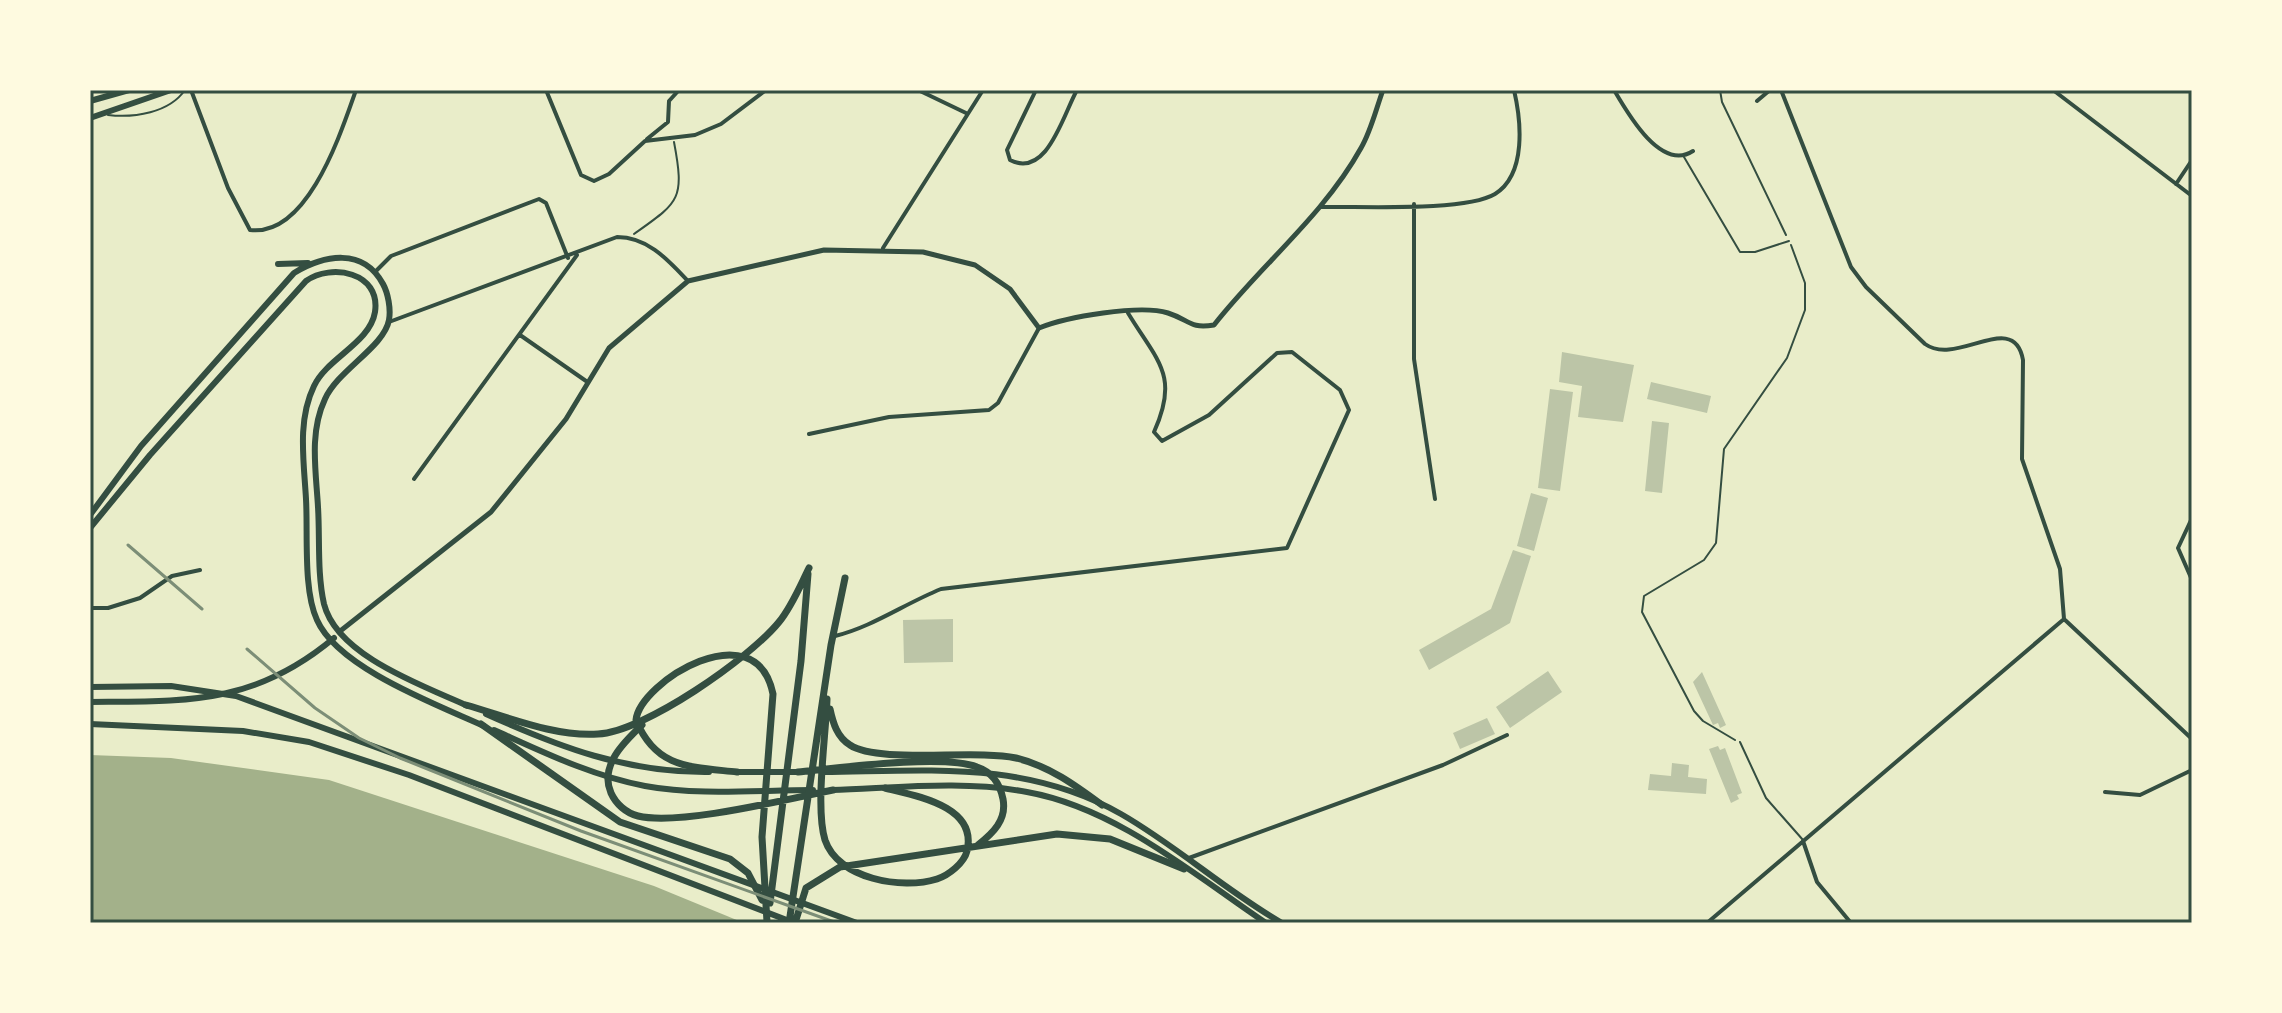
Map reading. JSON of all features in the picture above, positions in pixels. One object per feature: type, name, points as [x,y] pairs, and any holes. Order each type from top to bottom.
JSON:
[{"type":"highway","points":[[466,705],[572,733],[599,734],[625,729],[649,718],[733,663],[781,621],[809,568],[801,661],[767,922]]},
{"type":"highway","points":[[793,923],[827,670],[845,578]]},
{"type":"highway","points":[[737,772],[694,768],[660,755],[642,735],[636,720],[642,700],[696,662],[713,655],[732,654],[757,661],[769,675],[773,694],[762,837],[767,922]]},
{"type":"highway","points":[[827,670],[822,817],[825,839],[833,855],[848,868],[881,880],[907,883],[938,879],[953,870],[967,855],[969,837],[951,811],[926,799],[885,788]]},
{"type":"highway","points":[[827,699],[833,725],[849,745],[875,753],[974,752],[1035,764],[1069,780],[1102,805]]},
{"type":"highway","points":[[649,718],[625,741],[609,772],[608,786],[620,807],[635,816],[654,818],[833,790]]},
{"type":"highway","points":[[481,724],[620,822],[730,859],[748,873],[761,895],[767,922]]},
{"type":"highway","points":[[798,772],[868,765],[960,763],[988,772],[1000,787],[1003,815],[994,832],[976,846]]},
{"type":"highway","points":[[793,923],[806,888],[827,872],[1057,834],[1110,839],[1184,869]]},
{"type":"main road","points":[[92,102],[129,90]]},
{"type":"main road","points":[[90,118],[171,90]]},
{"type":"main road","points":[[278,264],[352,258],[375,272],[385,288],[389,322],[379,338],[334,383],[315,429],[323,593],[327,612],[339,632],[377,662],[466,705],[560,747],[626,766]]},
{"type":"main road","points":[[90,515],[141,446],[294,273],[312,263]]},
{"type":"main road","points":[[90,528],[150,455],[306,281],[325,271],[350,272],[361,279],[374,297],[371,323],[326,367],[314,384],[303,429],[313,606],[316,618],[331,640],[373,671],[481,724],[604,775],[662,788],[833,790],[992,787],[1050,797],[1112,823],[1266,923]]},
{"type":"main road","points":[[294,273],[295,281],[306,281]]},
{"type":"main road","points":[[90,702],[209,699],[248,689],[293,665],[339,632]]},
{"type":"main road","points":[[90,687],[171,686],[236,696],[290,713],[383,751],[857,923]]},
{"type":"main road","points":[[90,724],[243,731],[309,742],[409,775],[793,923]]},
{"type":"main road","points":[[604,775],[597,768],[598,763],[682,772],[988,771],[1048,785],[1102,805],[1282,923]]},
{"type":"street","points":[[191,90],[228,188],[250,230],[258,231],[296,213],[334,153],[356,90]]},
{"type":"street","points":[[546,90],[581,175],[594,181],[609,174],[668,122],[669,101],[679,90]]},
{"type":"street","points":[[645,141],[695,135],[721,124],[766,90]]},
{"type":"street","points":[[918,90],[966,113]]},
{"type":"street","points":[[883,248],[983,90]]},
{"type":"street","points":[[1036,90],[1007,150],[1010,160],[1021,166],[1034,164],[1045,152],[1077,90]]},
{"type":"street","points":[[809,434],[889,417],[989,410],[998,403],[1039,328],[1058,320],[1094,314],[1166,312],[1196,328],[1214,325],[1241,290],[1321,207],[1362,147],[1383,90]]},
{"type":"street","points":[[1321,207],[1470,203],[1496,193],[1514,169],[1522,123],[1514,90]]},
{"type":"street","points":[[1614,90],[1649,139],[1672,157],[1684,157],[1693,151]]},
{"type":"street","points":[[1757,101],[1770,90]]},
{"type":"street","points":[[1781,90],[1845,256],[1866,287],[1925,344],[1937,351],[1955,351],[1995,337],[2011,340],[2020,349],[2023,360],[2022,459],[2060,569],[2064,619],[2192,739]]},
{"type":"street","points":[[2053,90],[2192,196]]},
{"type":"street","points":[[2176,184],[2192,160]]},
{"type":"street","points":[[375,272],[391,256],[539,199],[546,203],[568,258]]},
{"type":"street","points":[[1414,204],[1414,359],[1435,499]]},
{"type":"street","points":[[389,322],[568,258],[617,237],[630,237],[662,254],[688,281]]},
{"type":"street","points":[[339,632],[491,512],[566,419],[586,381],[609,348],[688,281],[824,250],[883,248],[942,255],[975,265],[1010,289],[1039,328]]},
{"type":"street","points":[[414,479],[579,253]]},
{"type":"street","points":[[832,641],[863,629],[891,611],[941,589],[1287,548],[1349,410],[1340,390],[1292,352],[1277,353],[1209,415],[1162,441],[1154,432],[1166,406],[1166,375],[1128,313]]},
{"type":"street","points":[[520,335],[586,381]]},
{"type":"street","points":[[2192,518],[2178,548],[2192,580]]},
{"type":"street","points":[[90,608],[108,608],[140,598],[172,576],[200,570]]},
{"type":"street","points":[[1707,923],[2064,619]]},
{"type":"street","points":[[1187,858],[1443,765],[1507,735]]},
{"type":"street","points":[[2105,792],[2140,795],[2192,770]]},
{"type":"street","points":[[1803,841],[1817,882],[1851,923]]},
{"type":"lane","points":[[99,114],[138,116],[171,104],[185,90]]},
{"type":"lane","points":[[1684,157],[1740,252],[1755,252],[1789,241]]},
{"type":"lane","points":[[1740,742],[1766,798],[1803,841]]},
{"type":"path","points":[[1720,90],[1722,102],[1789,241],[1805,283],[1805,310],[1787,358],[1724,449],[1716,543],[1704,560],[1644,596],[1642,612],[1694,711],[1703,721],[1740,742]]},
{"type":"path","points":[[630,237],[674,205],[678,197],[679,167],[673,138]]},
{"type":"shaded area","points":[[90,755],[171,758],[329,780],[654,886],[744,923],[90,923]]},
{"type":"building","points":[[1562,352],[1634,365],[1623,422],[1578,417],[1582,386],[1559,382]]},
{"type":"building","points":[[1651,382],[1711,396],[1707,413],[1647,399]]},
{"type":"building","points":[[1550,389],[1573,392],[1560,491],[1538,488]]},
{"type":"building","points":[[1652,421],[1669,423],[1662,493],[1645,491]]},
{"type":"building","points":[[1531,493],[1548,498],[1534,551],[1517,546]]},
{"type":"building","points":[[1513,550],[1531,556],[1510,623],[1429,670],[1419,650],[1491,609]]},
{"type":"building","points":[[953,619],[953,662],[904,663],[903,620]]},
{"type":"building","points":[[1548,671],[1562,692],[1510,728],[1496,707]]},
{"type":"building","points":[[1702,672],[1726,725],[1720,728],[1718,723],[1713,725],[1693,682]]},
{"type":"building","points":[[1487,718],[1495,734],[1460,749],[1453,733]]},
{"type":"building","points":[[1718,746],[1720,750],[1725,748],[1742,793],[1737,795],[1739,799],[1731,803],[1709,749]]},
{"type":"building","points":[[1672,763],[1689,765],[1688,777],[1707,779],[1706,794],[1648,790],[1650,774],[1671,776]]},
{"type":"railway","points":[[128,545],[202,609]]},
{"type":"railway","points":[[247,649],[315,708],[359,738],[400,758],[581,831],[837,923]]}]
